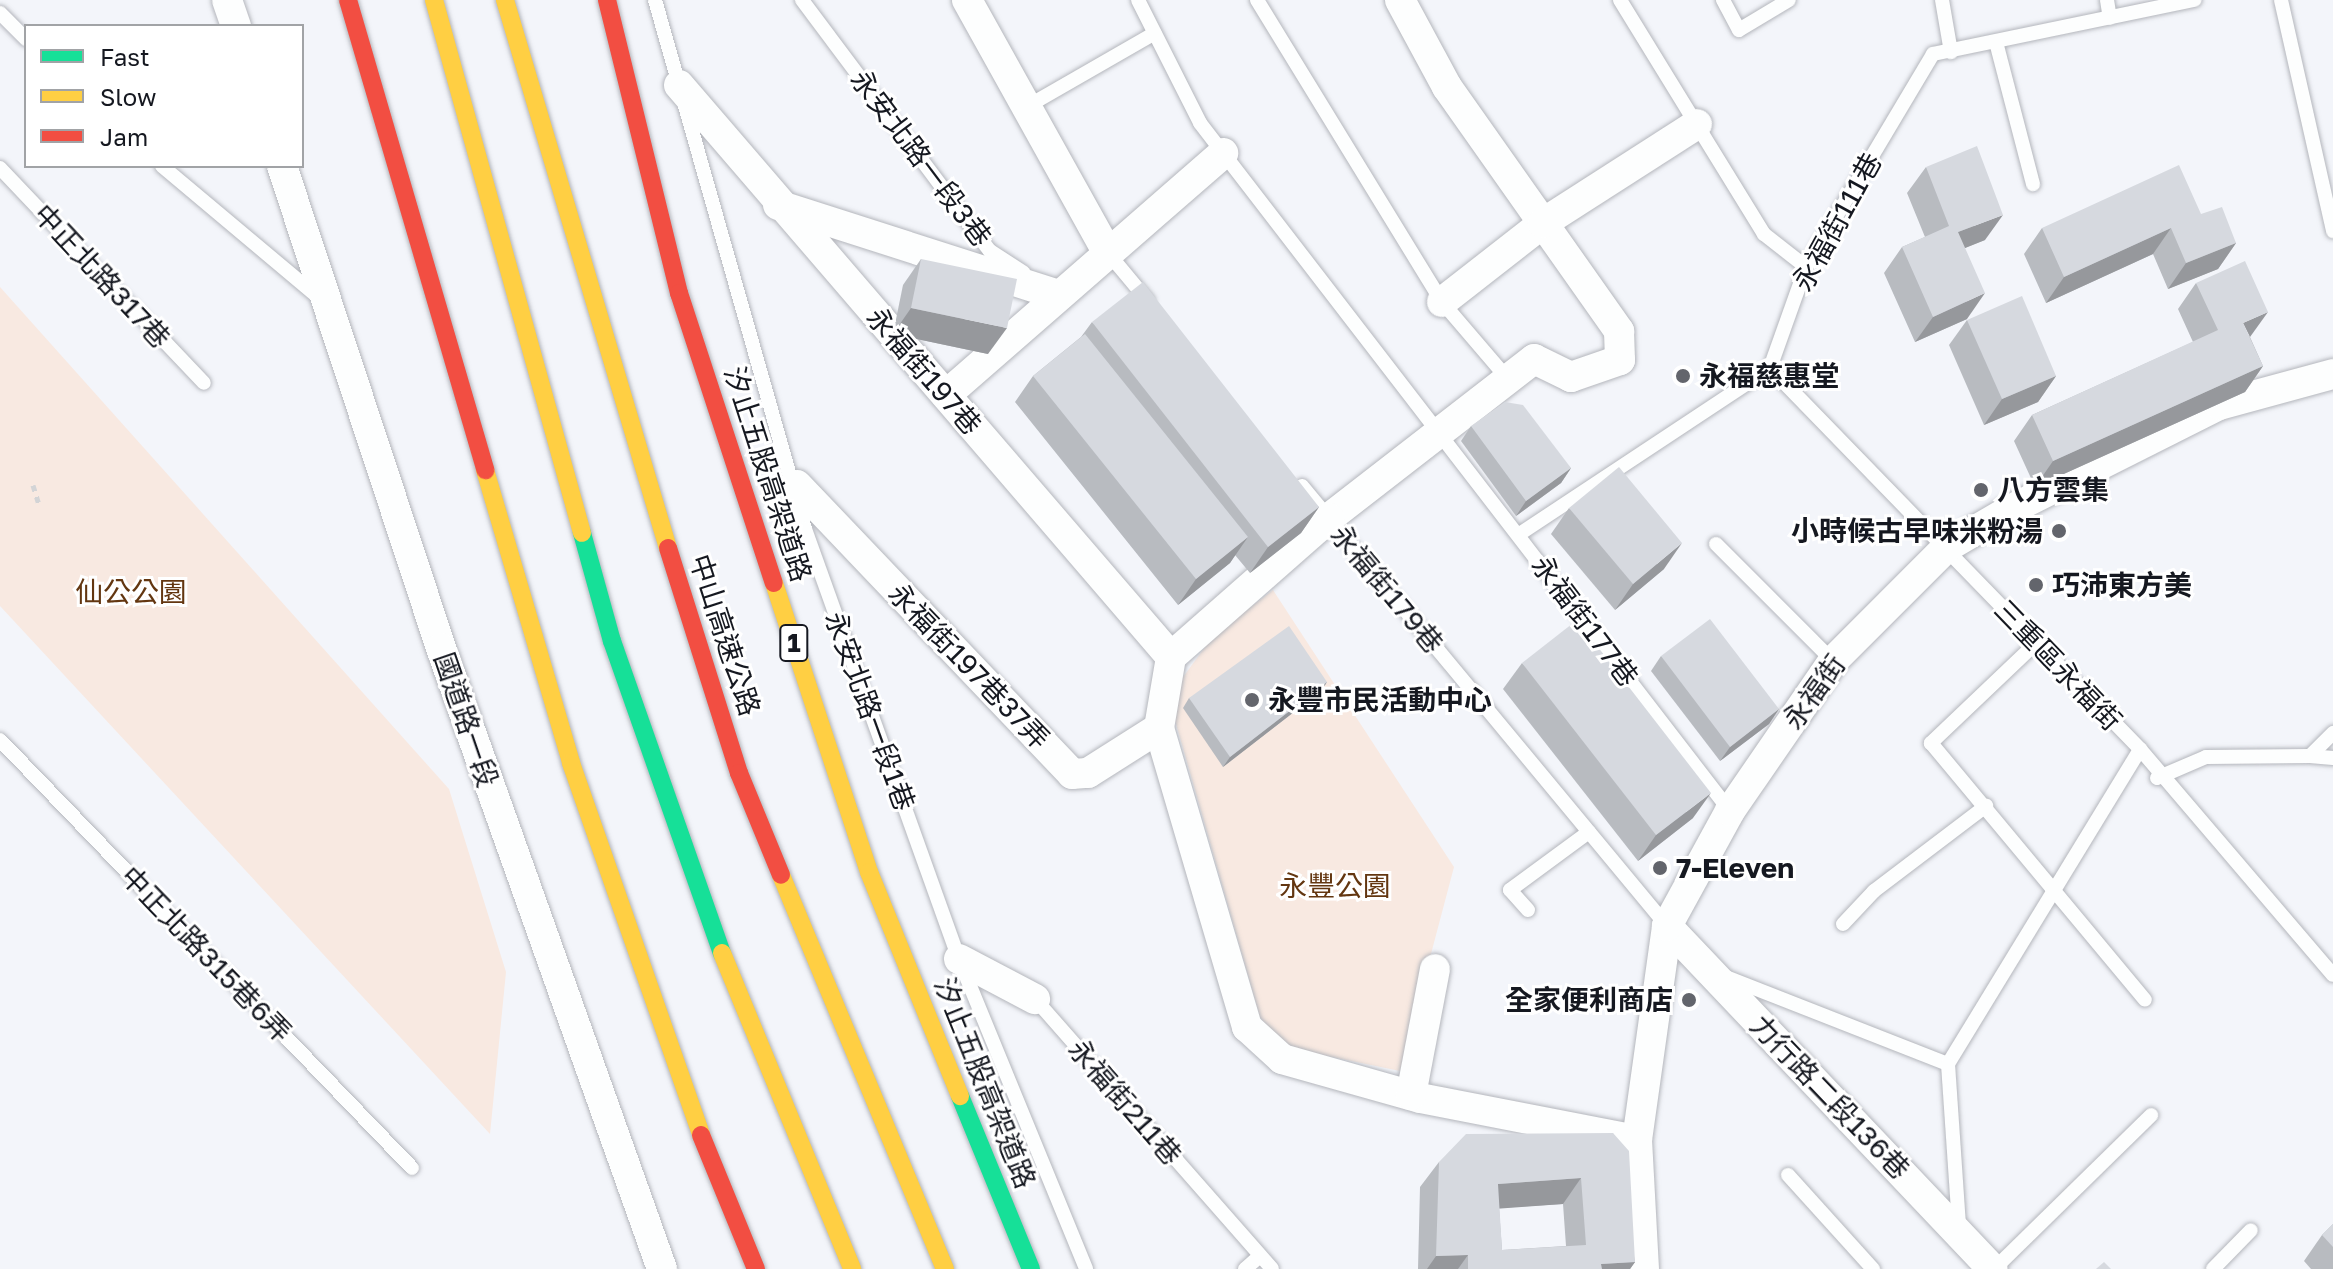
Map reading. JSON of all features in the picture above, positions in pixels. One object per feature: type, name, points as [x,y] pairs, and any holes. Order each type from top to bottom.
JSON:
[{"type":"highway","points":[[348,0],[571,763],[714,1172],[756,1269]]},
{"type":"highway","points":[[434,0],[612,641],[757,1050],[852,1269]]},
{"type":"highway","name":"中山高速公路","points":[[505,0],[586,288],[739,773],[945,1269]]},
{"type":"highway","name":"汐止五股高架道路","points":[[607,0],[679,293],[869,872],[1031,1269]]},
{"type":"street","points":[[227,0],[235,24]]},
{"type":"street","points":[[967,0],[1108,253]]},
{"type":"street","points":[[1400,0],[1447,87],[1619,331],[1620,360],[1571,377],[1534,359],[1329,518],[1171,657],[1159,728],[1247,1027],[1282,1059],[1411,1095],[1637,1140]]},
{"type":"street","name":"永福街197巷","points":[[679,85],[776,205],[946,395],[1171,657]]},
{"type":"street","points":[[1442,302],[1543,223],[1697,124]]},
{"type":"street","points":[[946,395],[1223,153]]},
{"type":"street","name":"國道路一段","points":[[283,168],[451,677],[662,1269]]},
{"type":"street","points":[[776,205],[1058,295]]},
{"type":"street","name":"永福街","points":[[1644,1269],[1637,1140],[1667,926],[1725,804],[1833,661],[1947,547],[2219,405],[2333,374]]},
{"type":"street","name":"永福街197巷37弄","points":[[797,485],[1072,774],[1088,773],[1159,728]]},
{"type":"street","name":"力行路二段136巷","points":[[1667,926],[1994,1269]]},
{"type":"street","name":"永福街211巷","points":[[959,959],[1035,999]]},
{"type":"street","points":[[1411,1095],[1435,969]]},
{"type":"lane","name":"永安北路一段1巷","points":[[655,0],[797,485],[805,529],[959,959],[1086,1269]]},
{"type":"lane","name":"永安北路一段3巷","points":[[802,0],[990,251],[1058,295]]},
{"type":"lane","points":[[1138,0],[1223,153],[1521,533],[1725,804]]},
{"type":"lane","points":[[1257,0],[1442,302],[1508,379]]},
{"type":"lane","points":[[1620,0],[1764,234],[1806,267]]},
{"type":"lane","points":[[1723,0],[1739,30],[1789,0]]},
{"type":"lane","points":[[1942,0],[1951,52]]},
{"type":"lane","points":[[2107,0],[2110,18]]},
{"type":"lane","points":[[2281,0],[2333,231]]},
{"type":"lane","name":"永福街111巷","points":[[1770,368],[1806,267],[1933,54],[2187,1]]},
{"type":"lane","points":[[0,13],[24,37]]},
{"type":"lane","points":[[1028,106],[1155,33]]},
{"type":"lane","points":[[1996,42],[2033,184]]},
{"type":"lane","name":"中正北路317巷","points":[[0,168],[204,383]]},
{"type":"lane","points":[[164,168],[328,305]]},
{"type":"lane","points":[[1108,253],[1158,313]]},
{"type":"lane","points":[[1521,533],[1770,368]]},
{"type":"lane","name":"三重區永福街","points":[[1770,368],[2140,749],[2157,778],[2333,975]]},
{"type":"lane","name":"永福街177巷","points":[[1441,431],[1725,804]]},
{"type":"lane","name":"永福街179巷","points":[[1288,470],[1667,926]]},
{"type":"lane","points":[[1716,544],[1833,661]]},
{"type":"lane","points":[[2035,644],[1931,743],[2057,886],[2145,1000]]},
{"type":"lane","points":[[2310,756],[2333,733]]},
{"type":"lane","name":"中正北路315巷6弄","points":[[0,740],[412,1168]]},
{"type":"lane","points":[[1960,1234],[1948,1064],[2140,749]]},
{"type":"lane","points":[[2157,778],[2206,757],[2333,758]]},
{"type":"lane","points":[[1843,924],[1874,891],[1986,806]]},
{"type":"lane","points":[[1528,910],[1510,890],[1589,832]]},
{"type":"lane","points":[[1711,971],[1948,1064]]},
{"type":"lane","name":"永福街211巷","points":[[1035,999],[1272,1269]]},
{"type":"lane","points":[[1994,1269],[2151,1115]]},
{"type":"lane","points":[[1788,1175],[1873,1269]]},
{"type":"lane","points":[[2213,1269],[2251,1230]]},
{"type":"lane","points":[[1245,1269],[1260,1256]]},
{"type":"path","points":[[33,485],[39,505]]},
{"type":"green space","name":"仙公公園","points":[[0,287],[449,789],[506,972],[490,1134],[0,606]]},
{"type":"green space","name":"永豐公園","points":[[1273,590],[1454,867],[1400,1071],[1283,1047],[1260,1017],[1172,710],[1181,680],[1213,636]]},
{"type":"building","points":[[1977,146],[2003,215],[1958,232],[1985,293],[1933,317],[1902,247],[1949,226],[1926,167]]},
{"type":"building","points":[[2179,165],[2201,214],[2222,207],[2236,243],[2186,263],[2171,228],[2064,277],[2042,228]]},
{"type":"building","points":[[921,259],[1017,279],[1007,328],[911,308]]},
{"type":"building","points":[[2245,261],[2268,312],[2243,323],[2263,366],[2053,461],[2032,415],[2218,330],[2196,283]]},
{"type":"building","points":[[1143,282],[1319,507],[1268,547],[1092,322]]},
{"type":"building","points":[[2022,296],[2056,376],[2002,399],[1967,320]]},
{"type":"building","points":[[1085,334],[1248,537],[1196,579],[1033,376]]},
{"type":"building","points":[[1505,402],[1523,405],[1571,468],[1526,501],[1471,426]]},
{"type":"building","points":[[1619,467],[1682,543],[1633,584],[1569,508]]},
{"type":"building","points":[[1710,619],[1779,709],[1730,747],[1661,656]]},
{"type":"building","points":[[1577,620],[1711,793],[1656,835],[1522,663]]},
{"type":"building","name":"永豐市民活動中心","points":[[1289,626],[1327,682],[1230,757],[1189,698]]},
{"type":"building","points":[[1613,1133],[1629,1151],[1635,1262],[1601,1264],[1602,1269],[1468,1269],[1468,1255],[1436,1256],[1439,1162],[1466,1134]],"holes":[[[1581,1178],[1586,1245],[1502,1250],[1498,1184]]]},
{"type":"building","points":[[2333,1224],[2333,1247],[2322,1235]]},
{"type":"building","points":[[2104,1262],[2111,1269],[2096,1269]]},
{"type":"traffic: fast","points":[[582,533],[612,641],[722,953]]},
{"type":"traffic: fast","points":[[960,1096],[1031,1269]]},
{"type":"traffic: slow","points":[[434,0],[582,533]]},
{"type":"traffic: slow","points":[[505,0],[668,548]]},
{"type":"traffic: slow","points":[[485,470],[571,763],[701,1135]]},
{"type":"traffic: slow","points":[[774,583],[869,872],[960,1096]]},
{"type":"traffic: slow","points":[[781,875],[945,1269]]},
{"type":"traffic: slow","points":[[722,953],[852,1269]]},
{"type":"traffic: jam","points":[[348,0],[485,470]]},
{"type":"traffic: jam","points":[[607,0],[679,293],[774,583]]},
{"type":"traffic: jam","points":[[668,548],[739,773],[781,875]]},
{"type":"traffic: jam","points":[[701,1135],[756,1269]]},
{"type":"place","name":"永福慈惠堂","points":[[1683,376]]},
{"type":"place","name":"八方雲集","points":[[1981,490]]},
{"type":"place","name":"小時候古早味米粉湯","points":[[2059,531]]},
{"type":"place","name":"巧沛東方美","points":[[2036,585]]},
{"type":"place","name":"永豐市民活動中心","points":[[1252,700]]},
{"type":"place","name":"7-Eleven","points":[[1660,868]]},
{"type":"place","name":"全家便利商店","points":[[1689,1000]]}]
